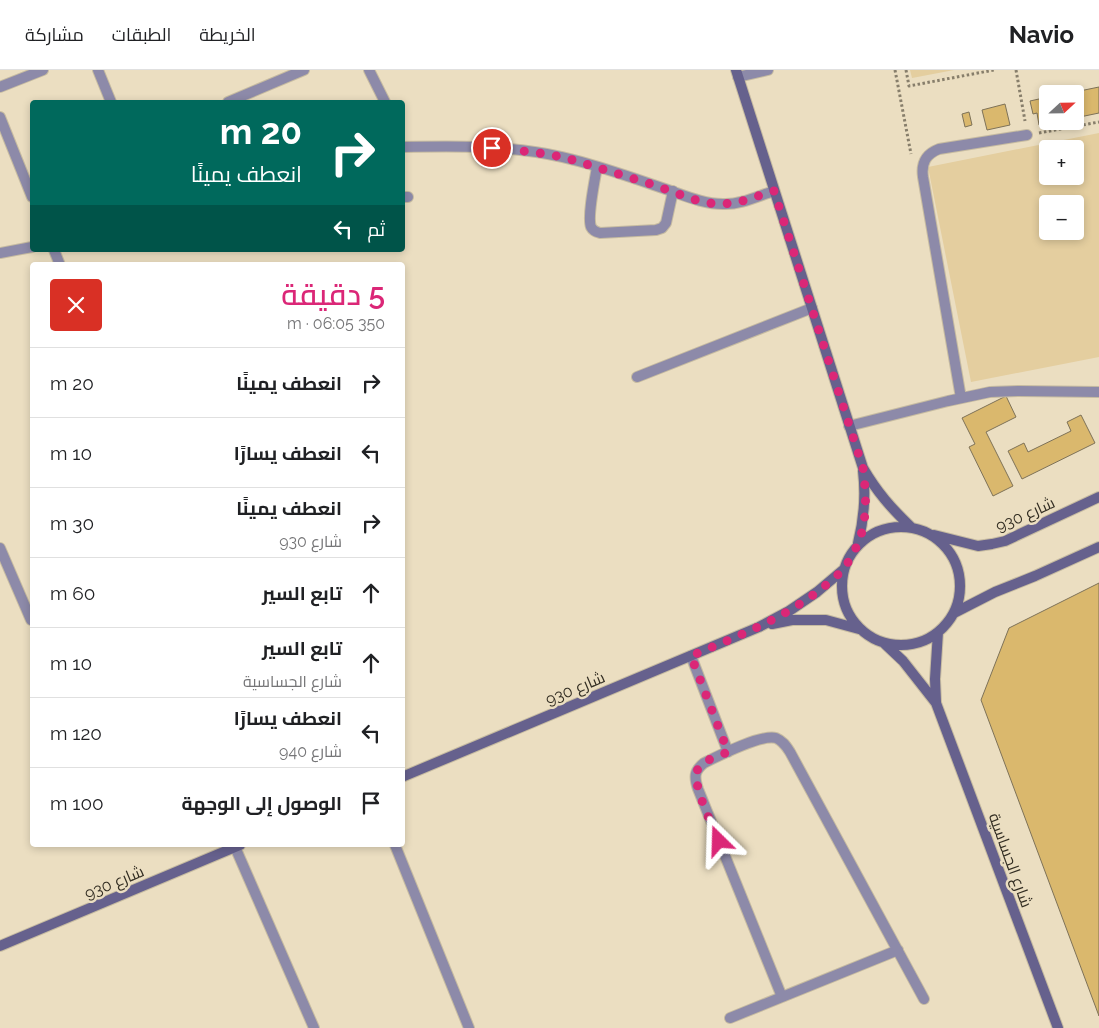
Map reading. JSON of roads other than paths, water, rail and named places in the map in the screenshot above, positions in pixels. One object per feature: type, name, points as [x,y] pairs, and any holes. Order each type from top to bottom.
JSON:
[{"type":"street","points":[[0,87],[43,70]]},
{"type":"street","points":[[98,70],[110,100]]},
{"type":"street","points":[[233,100],[304,70]]},
{"type":"street","points":[[369,70],[384,100]]},
{"type":"street","points":[[768,70],[737,73],[863,468],[865,487],[863,525],[858,543],[843,570],[843,601],[859,628],[886,644],[914,644],[938,632],[954,613],[995,592],[1099,547]]},
{"type":"street","points":[[0,117],[30,192]]},
{"type":"street","points":[[961,398],[922,170],[927,157],[932,152],[1027,135]]},
{"type":"street","points":[[405,146],[477,147],[533,152],[563,157],[692,199],[723,204],[739,202],[774,191]]},
{"type":"street","points":[[597,167],[589,218],[592,228],[600,234],[662,228],[666,223],[673,192]]},
{"type":"street","points":[[0,253],[30,247]]},
{"type":"street","points":[[637,377],[812,308]]},
{"type":"street","points":[[849,426],[990,392],[1099,392]]},
{"type":"street","points":[[863,468],[884,500],[911,527]]},
{"type":"street","name":"شارع 930","points":[[931,534],[978,546],[992,544],[1005,541],[1099,496]]},
{"type":"street","points":[[858,543],[883,528],[911,527],[931,534],[948,549],[958,569],[960,591],[954,613]]},
{"type":"street","points":[[0,548],[30,618]]},
{"type":"street","name":"شارع 930","points":[[405,776],[759,627],[810,597],[843,570]]},
{"type":"street","name":"شارع 930","points":[[759,627],[792,620],[826,620],[859,628]]},
{"type":"street","name":"شارع الجساسية","points":[[936,703],[935,679],[938,632]]},
{"type":"street","name":"شارع الجساسية","points":[[886,644],[903,661],[936,703],[1058,1028]]},
{"type":"street","points":[[691,656],[728,752]]},
{"type":"street","points":[[782,997],[696,782],[695,774],[698,767],[704,763],[766,737],[776,738],[784,744],[924,999]]},
{"type":"street","name":"شارع 930","points":[[0,946],[236,847]]},
{"type":"street","points":[[238,847],[314,1028]]},
{"type":"street","points":[[396,847],[469,1028]]},
{"type":"street","points":[[730,1018],[898,950]]}]
